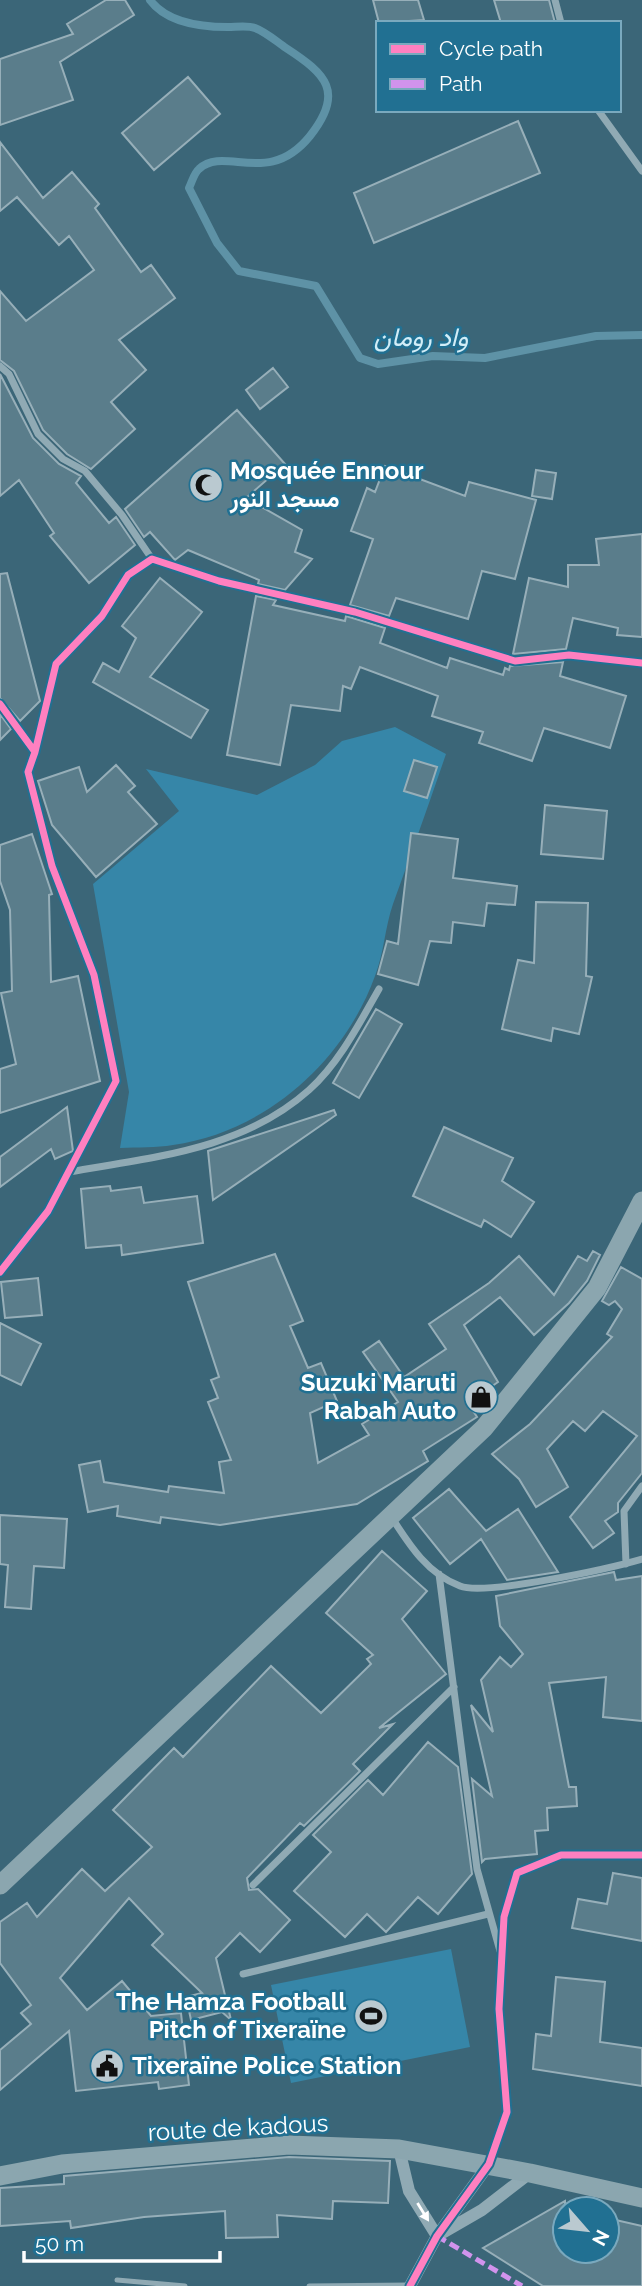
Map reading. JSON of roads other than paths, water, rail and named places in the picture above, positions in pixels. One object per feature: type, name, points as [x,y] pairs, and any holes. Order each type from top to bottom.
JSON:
[{"type":"main road","points":[[0,1885],[392,1518],[484,1428],[597,1288],[642,1201]]},
{"type":"main road","name":"route de kadous","points":[[0,2176],[62,2164],[289,2145],[399,2149],[489,2164],[642,2199]]},
{"type":"street","points":[[555,0],[560,21]]},
{"type":"street","points":[[599,112],[642,171]]},
{"type":"street","points":[[0,366],[9,374],[38,434],[64,459],[85,471],[122,515],[152,559],[219,581],[355,612],[515,660],[569,655],[642,663]]},
{"type":"street","points":[[0,1272],[48,1211],[116,1081],[94,975],[52,866],[28,772],[56,664],[102,616],[128,575],[152,559]]},
{"type":"street","points":[[0,704],[35,752]]},
{"type":"street","points":[[69,1172],[200,1149],[265,1121],[309,1090],[340,1054],[379,989]]},
{"type":"street","points":[[626,1564],[624,1511],[642,1486]]},
{"type":"street","points":[[392,1518],[413,1552],[439,1574],[463,1587],[505,1586],[642,1559]]},
{"type":"street","points":[[439,1574],[477,1869],[502,1955]]},
{"type":"street","points":[[253,1885],[454,1687]]},
{"type":"street","points":[[410,2285],[437,2236],[489,2164],[507,2112],[499,2009],[504,1917],[517,1873],[561,1855],[642,1855]]},
{"type":"street","points":[[243,1974],[488,1914]]},
{"type":"street","points":[[399,2149],[409,2190],[437,2236]]},
{"type":"street","points":[[437,2236],[482,2210],[530,2173]]},
{"type":"lane","points":[[117,2280],[185,2286]]},
{"type":"lane","points":[[309,2286],[410,2285]]},
{"type":"waterway","name":"واد رومان","points":[[150,0],[157,8],[175,19],[196,25],[249,27],[259,30],[300,57],[326,85],[327,107],[321,121],[294,151],[279,160],[263,163],[210,163],[197,171],[189,188],[217,243],[239,271],[316,286],[360,358],[378,364],[433,356],[485,358],[596,336],[642,335]]},
{"type":"place","name":"Mosquée Ennour مسجد النور","points":[[206,485]]},
{"type":"place","name":"Suzuki Maruti Rabah Auto","points":[[481,1397]]},
{"type":"place","name":"The Hamza Football Pitch of Tixeraïne","points":[[371,2016]]},
{"type":"place","name":"Tixeraïne Police Station","points":[[107,2066]]}]
